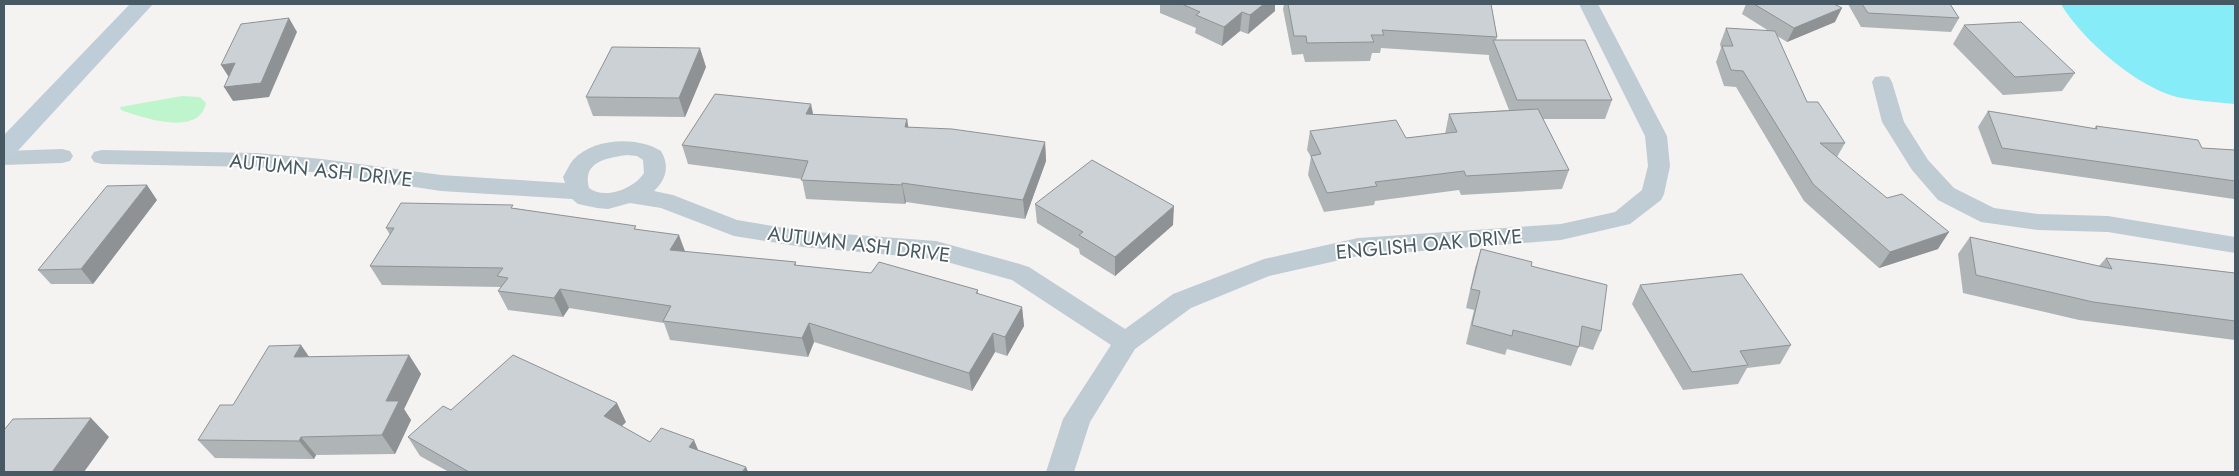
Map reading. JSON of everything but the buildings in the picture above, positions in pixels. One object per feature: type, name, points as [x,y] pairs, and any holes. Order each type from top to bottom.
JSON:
[{"type":"main road","points":[[4,150],[142,4]]},
{"type":"street","name":"ENGLISH OAK DRIVE","points":[[1060,472],[1077,419],[1126,342],[1182,301],[1264,268],[1358,247],[1561,232],[1622,218],[1653,194],[1658,166],[1656,136],[1588,4]]},
{"type":"street","points":[[1882,82],[1893,122],[1920,165],[1946,194],[1989,216],[2038,222],[2108,224],[2235,245]]},
{"type":"street","points":[[577,184],[580,167],[588,159],[599,153],[625,147],[647,152],[654,158],[657,165],[656,173],[665,201]]},
{"type":"street","points":[[4,158],[62,156]]},
{"type":"street","name":"AUTUMN ASH DRIVE","points":[[102,157],[257,160],[322,166],[441,183],[540,188],[577,184],[586,198],[608,201],[630,195],[642,189],[651,182],[656,173]]},
{"type":"street","name":"AUTUMN ASH DRIVE","points":[[630,195],[665,201],[734,228],[803,239],[936,250],[1020,273],[1126,342]]},
{"type":"green space","points":[[182,96],[200,97],[206,103],[201,114],[193,120],[168,122],[155,120],[121,110],[120,107]]},
{"type":"water","points":[[2061,4],[2235,4],[2235,104],[2182,98],[2148,85],[2097,47],[2083,33]]}]
